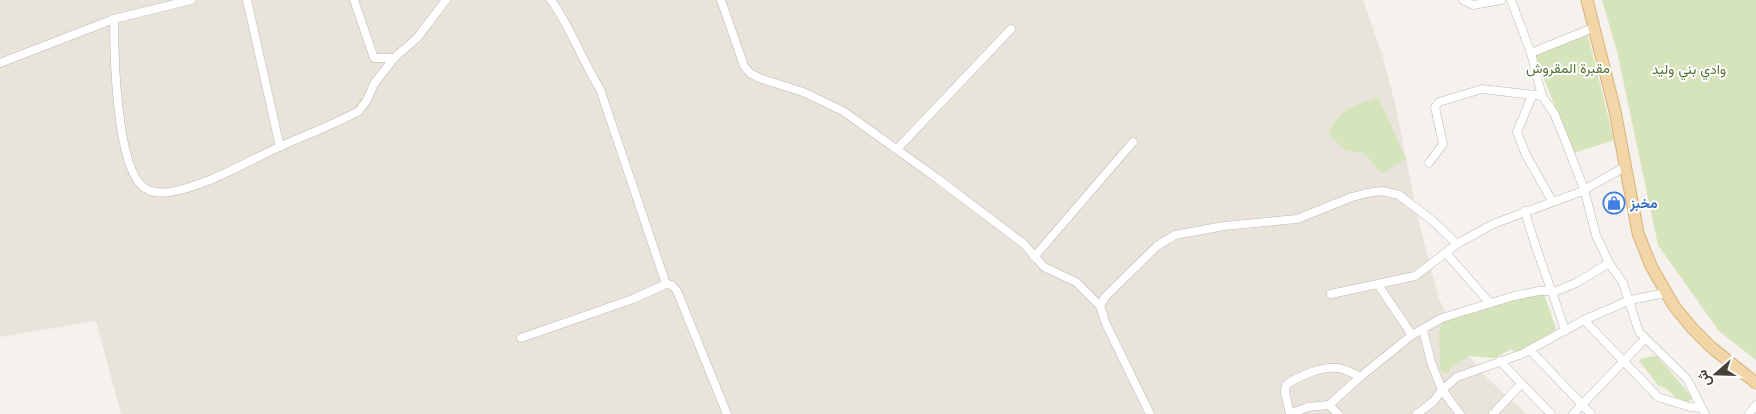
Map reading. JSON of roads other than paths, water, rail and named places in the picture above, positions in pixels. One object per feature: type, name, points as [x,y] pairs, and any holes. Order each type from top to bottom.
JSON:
[{"type":"main road","points":[[1587,0],[1614,111],[1638,233],[1651,266],[1666,293],[1697,334],[1756,383]]},
{"type":"street","points":[[0,63],[114,19],[191,0]]},
{"type":"street","points":[[247,0],[280,147]]},
{"type":"street","points":[[354,0],[374,58],[394,58]]},
{"type":"street","points":[[114,19],[115,83],[118,108],[129,159],[143,188],[155,192],[171,192],[221,175],[359,111],[367,100],[374,84],[394,58],[417,38],[446,0]]},
{"type":"street","points":[[551,0],[561,14],[587,69],[600,89],[666,284]]},
{"type":"street","points":[[721,0],[744,66],[750,73],[823,100],[897,149],[1011,234],[1024,244],[1048,270],[1076,282],[1100,306],[1106,324],[1150,414]]},
{"type":"street","points":[[1463,0],[1473,5],[1501,0]]},
{"type":"street","points":[[1512,0],[1531,53],[1542,96],[1554,112],[1584,189],[1596,235],[1609,263],[1623,283],[1639,332],[1687,379],[1704,411]]},
{"type":"street","points":[[897,149],[1010,28]]},
{"type":"street","points":[[1531,53],[1593,28]]},
{"type":"street","points":[[1429,163],[1443,144],[1434,107],[1439,102],[1482,89],[1542,96]]},
{"type":"street","points":[[1532,96],[1517,132],[1526,155],[1552,200]]},
{"type":"street","points":[[1034,257],[1133,142]]},
{"type":"street","points":[[1331,294],[1379,286],[1415,276],[1457,244],[1479,231],[1552,200],[1584,189],[1625,166]]},
{"type":"street","points":[[1100,306],[1105,297],[1157,246],[1176,234],[1224,226],[1298,219],[1352,197],[1367,193],[1382,191],[1399,195],[1433,221],[1457,244]]},
{"type":"street","points":[[1525,211],[1534,247],[1546,281],[1553,291],[1565,332]]},
{"type":"street","points":[[1446,253],[1490,303]]},
{"type":"street","points":[[1360,377],[1346,370],[1330,368],[1293,380],[1286,385],[1285,392],[1290,414],[1308,407],[1329,404],[1412,335],[1442,318],[1490,303],[1534,292],[1553,291],[1576,284],[1609,263]]},
{"type":"street","points":[[521,338],[633,299],[666,284],[672,286],[677,291],[727,414]]},
{"type":"street","points":[[1379,286],[1412,335]]},
{"type":"street","points":[[1417,414],[1434,401],[1442,390],[1457,377],[1513,358],[1565,332],[1584,320],[1630,300],[1666,293]]},
{"type":"street","points":[[1584,320],[1658,397],[1704,411]]},
{"type":"street","points":[[1423,330],[1431,362],[1442,390],[1460,414]]},
{"type":"street","points":[[1573,414],[1645,339]]},
{"type":"street","points":[[1530,350],[1591,414]]},
{"type":"street","points":[[1500,361],[1520,384],[1551,414]]},
{"type":"street","points":[[1493,414],[1520,384]]},
{"type":"street","points":[[1329,404],[1338,414]]},
{"type":"street","points":[[1749,414],[1756,405]]},
{"type":"place","name":"مخبز","points":[[1614,203]]},
{"type":"park label","name":"مقبرة المقروش","points":[[1568,68]]},
{"type":"park label","name":"وادي بني وليد","points":[[1689,69]]}]
